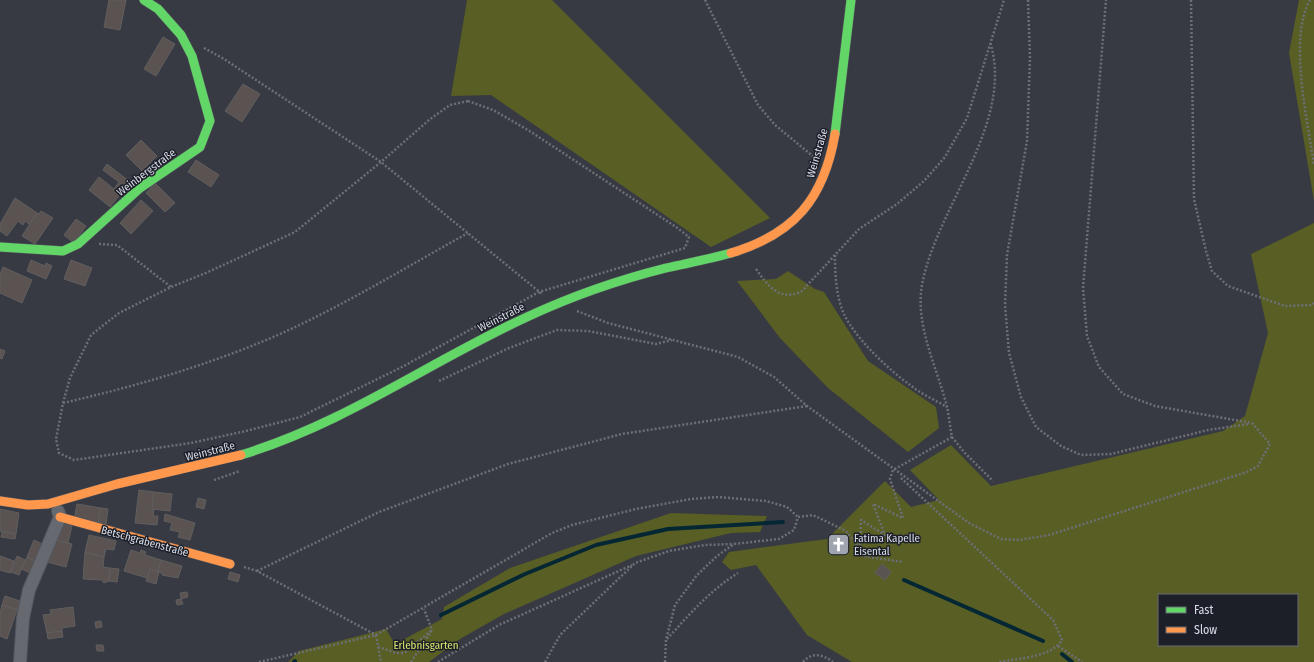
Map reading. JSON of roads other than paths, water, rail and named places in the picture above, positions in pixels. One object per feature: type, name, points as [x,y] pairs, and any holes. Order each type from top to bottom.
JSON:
[{"type":"main road","name":"Weinbergstraße","points":[[0,247],[63,251],[78,244],[140,188],[200,147],[210,121],[192,56],[181,35],[158,9],[144,0]]},
{"type":"main road","name":"Weinstraße","points":[[0,501],[37,505],[55,502],[116,484],[210,464],[262,449],[309,431],[354,410],[505,327],[557,303],[611,283],[742,249],[777,234],[800,215],[818,193],[828,168],[836,137],[845,40],[851,0]]},
{"type":"main road","name":"Betschgrabenstraße","points":[[60,517],[230,564]]},
{"type":"street","points":[[20,662],[23,618],[28,590],[60,517],[55,502]]},
{"type":"waterway","points":[[441,615],[525,574],[596,545],[668,529],[783,522]]},
{"type":"waterway","points":[[904,580],[1043,641]]},
{"type":"waterway","points":[[1062,654],[1072,662]]},
{"type":"place","name":"Fatima Kapelle Eisental","points":[[838,544]]},
{"type":"park label","name":"Erlebnisgarten","points":[[426,645]]}]
